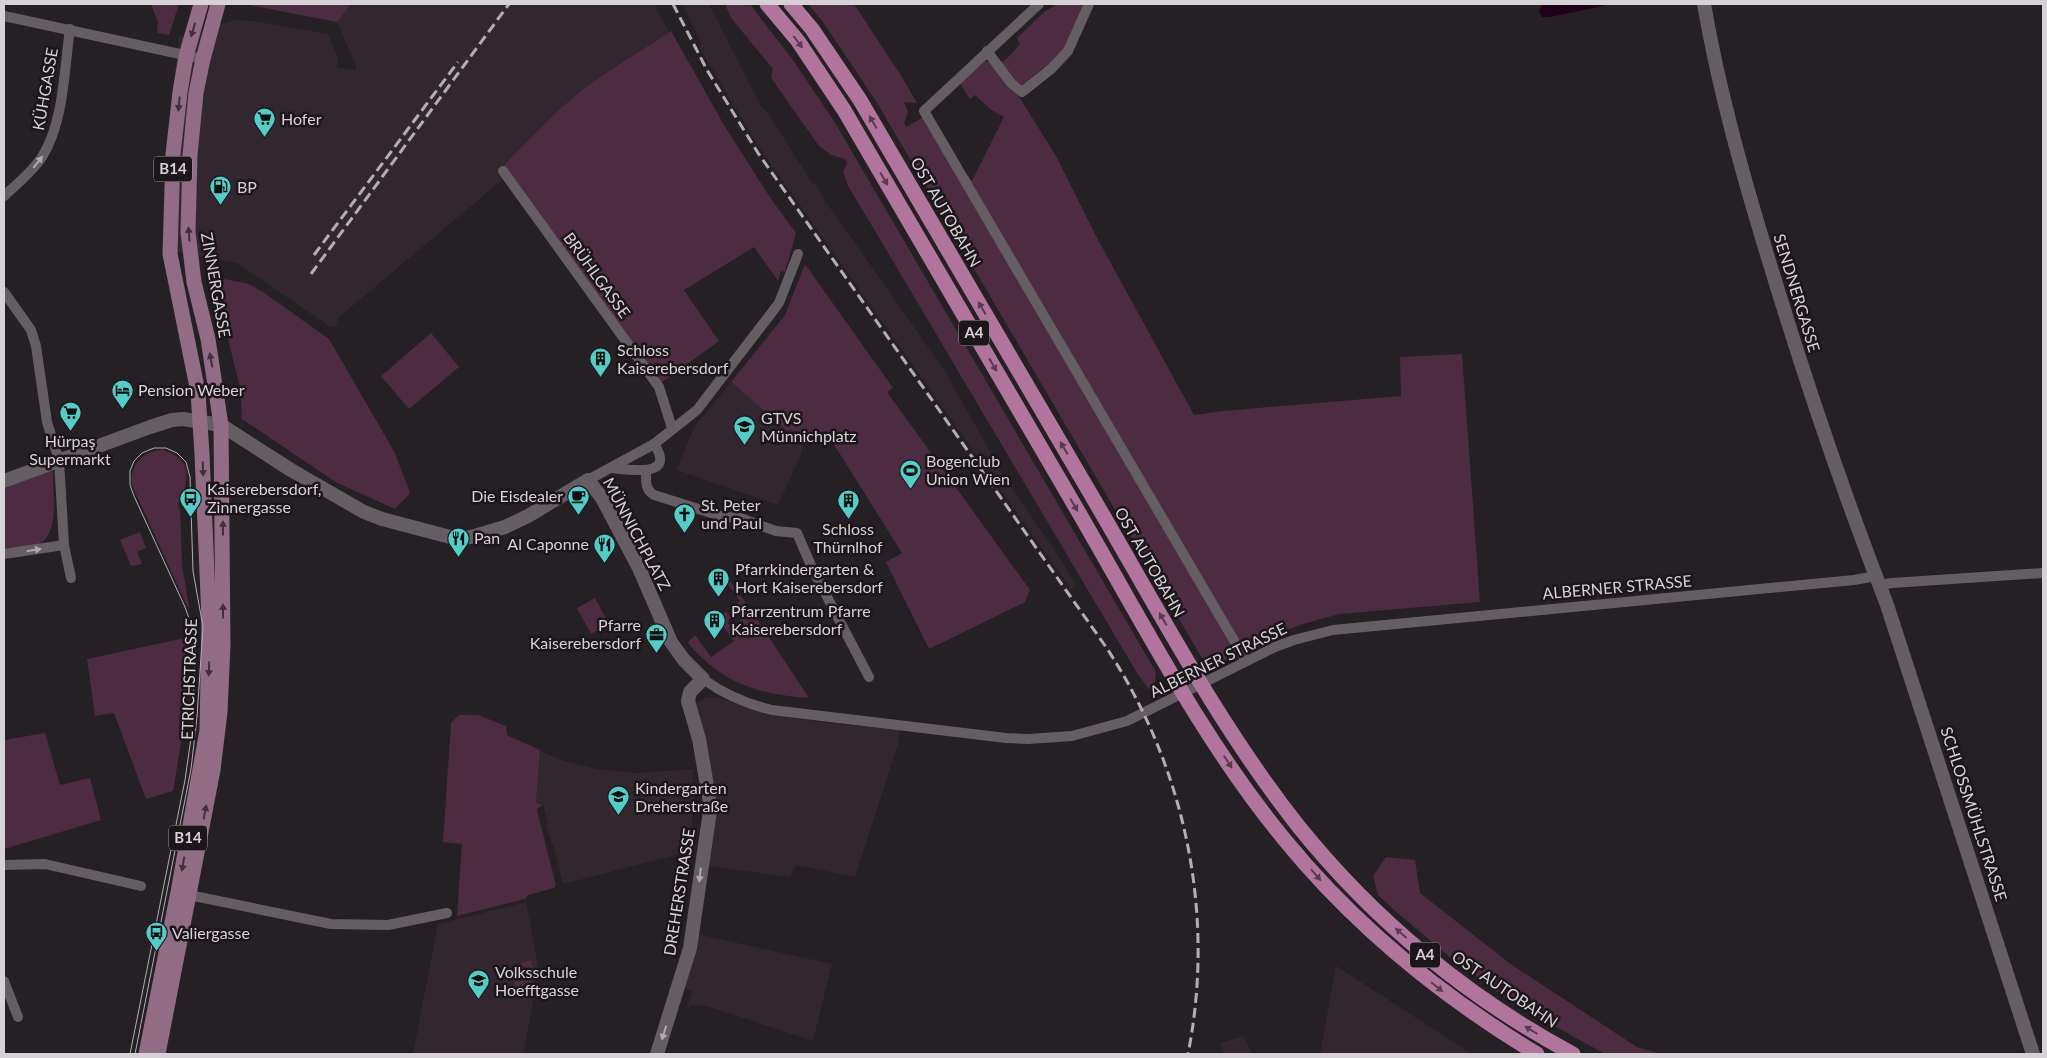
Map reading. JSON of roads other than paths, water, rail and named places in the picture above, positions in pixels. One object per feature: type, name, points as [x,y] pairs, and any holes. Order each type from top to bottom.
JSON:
[{"type":"highway","name":"A4","points":[[767,4],[798,41],[844,110],[1170,670],[1201,721],[1255,800],[1284,839],[1331,892],[1399,956],[1442,992],[1489,1025],[1537,1054]]},
{"type":"highway","name":"OST AUTOBAHN","points":[[791,4],[812,29],[860,100],[1188,661],[1259,773],[1299,827],[1351,886],[1389,924],[1431,960],[1507,1016],[1573,1054]]},
{"type":"main road","name":"B14","points":[[200,420],[196,379],[170,254],[173,154],[186,56],[201,4]]},
{"type":"main road","name":"ZINNERGASSE","points":[[218,4],[196,93],[190,155],[188,232],[194,282],[208,339],[221,425]]},
{"type":"main road","name":"ETRICHSTRASSE","points":[[146,1054],[207,730],[209,620],[200,420]]},
{"type":"main road","name":"ETRICHSTRASSE","points":[[158,1054],[213,770],[220,712],[223,645],[221,425]]},
{"type":"street","points":[[1039,4],[924,111],[1246,661]]},
{"type":"street","points":[[987,52],[1011,83],[1022,92],[1051,69],[1068,51],[1089,4]]},
{"type":"street","name":"SENDNERGASSE","points":[[1704,4],[1716,71],[1733,140],[1773,275],[1795,346],[1878,581]]},
{"type":"street","points":[[4,16],[203,59]]},
{"type":"street","name":"KÜHGASSE","points":[[4,196],[41,158],[50,141],[58,119],[70,29]]},
{"type":"street","name":"BRÜHLGASSE","points":[[503,171],[659,387],[672,428]]},
{"type":"street","points":[[4,481],[172,420],[200,420],[221,425],[291,470],[364,512],[382,519],[454,538],[480,535],[510,525],[654,444],[697,410],[779,303],[798,254]]},
{"type":"street","points":[[4,292],[31,330],[36,346],[47,422],[59,460],[64,545],[71,578]]},
{"type":"street","points":[[646,472],[657,466],[660,461],[658,450],[654,444]]},
{"type":"street","name":"MÜNNICHPLATZ","points":[[612,468],[646,472],[646,485],[650,493],[654,495],[724,517],[740,518],[776,531],[797,533],[813,570],[870,678]]},
{"type":"street","name":"MÜNNICHPLATZ","points":[[588,480],[602,498],[635,561],[671,642],[684,660],[703,679]]},
{"type":"street","points":[[4,554],[64,545]]},
{"type":"street","name":"ALBERNER STRASSE","points":[[703,679],[718,690],[742,701],[772,710],[1006,738],[1028,739],[1072,736],[1127,721],[1246,661],[1294,640],[1349,628],[1854,580],[1892,583],[2043,573]]},
{"type":"street","name":"SCHLOSSMÜHLSTRASSE","points":[[1878,581],[2033,1054]]},
{"type":"street","name":"DREHERSTRASSE","points":[[657,1054],[690,948],[710,811],[699,739],[688,697],[693,687],[703,679]]},
{"type":"street","points":[[4,865],[45,864],[141,886]]},
{"type":"street","points":[[190,894],[331,924],[388,925],[447,913]]},
{"type":"street","points":[[4,981],[18,1017]]},
{"type":"tram line","points":[[130,1054],[185,780],[192,731],[195,653],[190,621],[130,485],[130,471],[134,461],[142,453],[154,448],[166,448],[177,453],[186,462],[190,477],[193,571],[203,627],[197,717],[191,769],[135,1054]]},
{"type":"railway","points":[[311,274],[509,4]]},
{"type":"railway","points":[[673,4],[707,70],[758,153],[1106,647],[1133,693],[1156,741],[1174,791],[1187,843],[1195,895],[1198,948],[1196,1001],[1188,1054]]},
{"type":"railway","points":[[314,255],[458,62]]},
{"type":"place","name":"Hofer","points":[[265,138]]},
{"type":"place","name":"BP","points":[[221,206]]},
{"type":"place","name":"Schloss Kaiserebersdorf","points":[[601,378]]},
{"type":"place","name":"Pension Weber","points":[[122,409]]},
{"type":"place","name":"Hürpaş Supermarkt","points":[[70,431]]},
{"type":"place","name":"GTVS Münnichplatz","points":[[745,446]]},
{"type":"place","name":"Bogenclub Union Wien","points":[[910,489]]},
{"type":"place","name":"Die Eisdealer","points":[[579,515]]},
{"type":"place","name":"Kaiserebersdorf, Zinnergasse","points":[[191,517]]},
{"type":"place","name":"Schloss Thürnlhof","points":[[848,519]]},
{"type":"place","name":"St. Peter und Paul","points":[[685,533]]},
{"type":"place","name":"Pan","points":[[458,557]]},
{"type":"place","name":"Al Caponne","points":[[605,563]]},
{"type":"place","name":"Pfarrkindergarten & Hort Kaiserebersdorf","points":[[719,597]]},
{"type":"place","name":"Pfarrzentrum Pfarre Kaiserebersdorf","points":[[715,639]]},
{"type":"place","name":"Pfarre Kaiserebersdorf","points":[[657,653]]},
{"type":"place","name":"Kindergarten Dreherstraße","points":[[619,816]]},
{"type":"place","name":"Valiergasse","points":[[156,952]]},
{"type":"place","name":"Volksschule Hoefftgasse","points":[[479,1000]]}]
